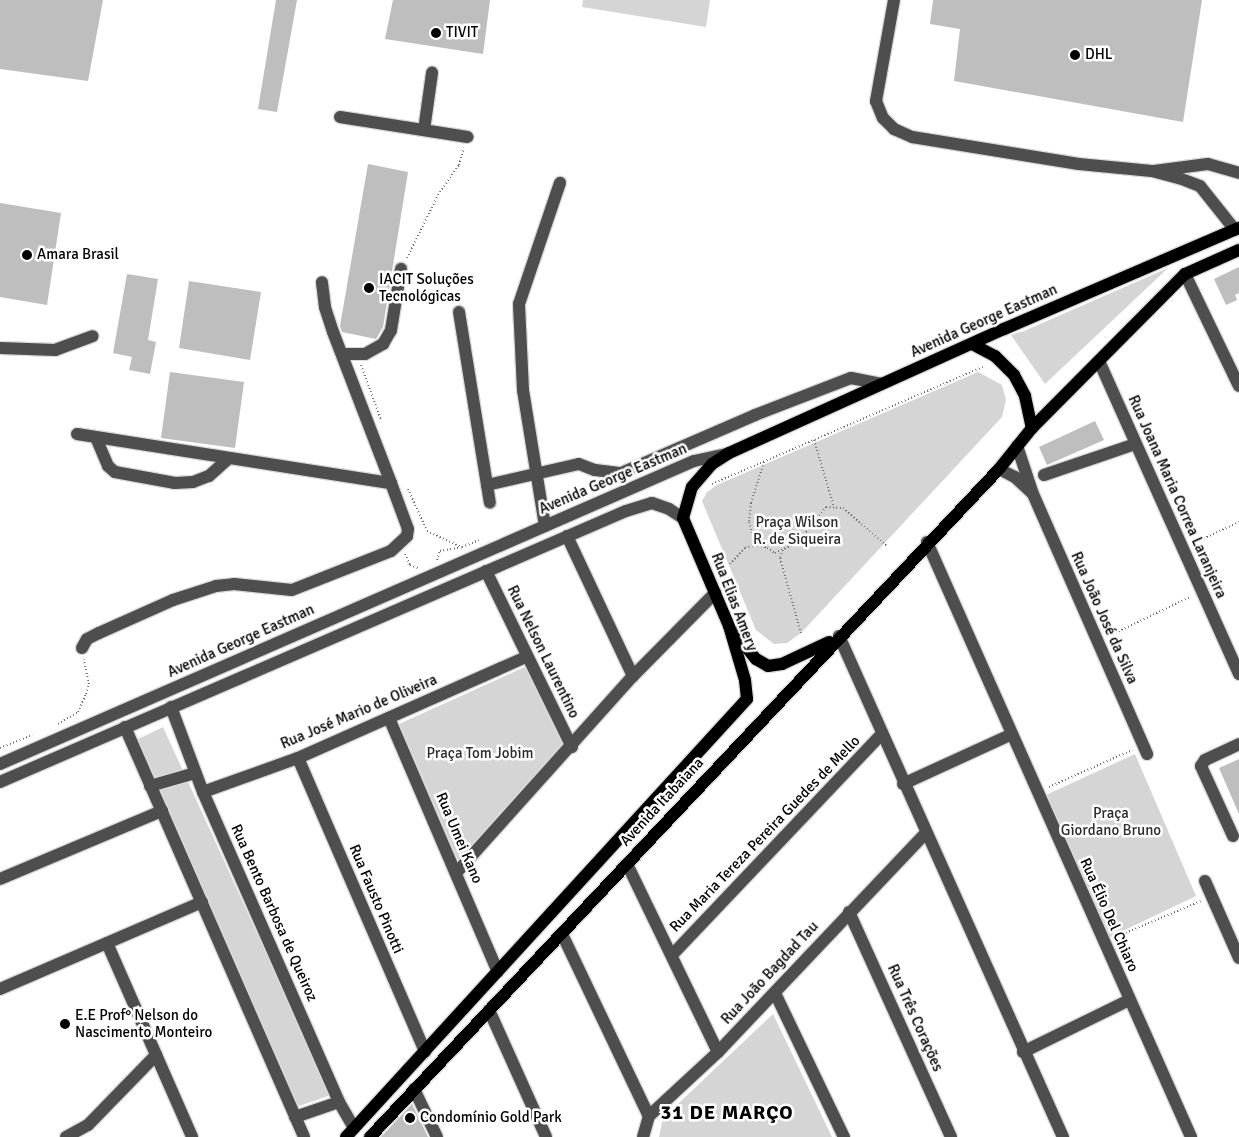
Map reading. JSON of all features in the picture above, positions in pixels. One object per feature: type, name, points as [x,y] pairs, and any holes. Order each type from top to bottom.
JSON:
[{"type":"main road","name":"Avenida George Eastman","points":[[729,453],[974,345],[1022,321],[1237,229]]},
{"type":"main road","points":[[999,469],[1032,428],[1185,274],[1239,250]]},
{"type":"main road","points":[[974,345],[995,356],[1014,375],[1025,396],[1032,428]]},
{"type":"main road","points":[[683,518],[692,487],[712,464],[729,453]]},
{"type":"main road","name":"Avenida Itabaiana","points":[[370,1137],[927,542],[999,469]]},
{"type":"main road","name":"Rua Elias Amery","points":[[683,518],[729,626],[746,680],[746,699]]},
{"type":"main road","points":[[729,626],[756,659],[768,666],[803,656],[839,636]]},
{"type":"main road","name":"Avenida Itabaiana","points":[[350,1132],[746,699]]},
{"type":"street","points":[[894,0],[876,101],[882,118],[894,129],[912,137],[1079,164],[1152,171],[1200,186],[1237,229]]},
{"type":"street","points":[[424,130],[432,73]]},
{"type":"street","points":[[340,117],[467,137]]},
{"type":"street","points":[[1152,171],[1208,164],[1239,173]]},
{"type":"street","points":[[545,526],[535,476],[523,390],[518,304],[560,183]]},
{"type":"street","points":[[342,354],[365,354],[383,344],[391,330],[401,269]]},
{"type":"street","points":[[1185,274],[1239,386]]},
{"type":"street","points":[[82,648],[87,639],[173,600],[216,586],[234,584],[292,590],[391,551],[407,536],[408,530],[325,307],[322,282]]},
{"type":"street","points":[[459,312],[490,503]]},
{"type":"street","points":[[0,348],[55,350],[93,336]]},
{"type":"street","name":"Rua Joana Maria Correa Laranjeira","points":[[1099,361],[1181,549],[1239,674]]},
{"type":"street","points":[[487,485],[535,476],[579,464],[595,470],[621,473],[755,414],[852,378],[882,384]]},
{"type":"street","points":[[77,434],[97,440],[391,483]]},
{"type":"street","points":[[97,440],[108,466],[115,472],[175,483],[193,482],[209,476],[227,460]]},
{"type":"street","points":[[1044,475],[1135,444]]},
{"type":"street","name":"Rua João José da Silva","points":[[1017,446],[1033,494],[1096,642],[1145,750]]},
{"type":"street","name":"Avenida George Eastman","points":[[0,764],[694,461],[729,453]]},
{"type":"street","name":"Rua João José da Silva","points":[[999,469],[1015,477],[1033,494]]},
{"type":"street","points":[[0,782],[567,536],[652,503],[669,508],[683,518]]},
{"type":"street","points":[[567,536],[633,676]]},
{"type":"street","name":"Rua Élio Del Chiaro","points":[[927,542],[1010,735],[1191,1137]]},
{"type":"street","name":"Rua Nelson Laurentino","points":[[486,571],[526,657],[572,747]]},
{"type":"street","points":[[457,872],[572,747],[633,676],[715,593]]},
{"type":"street","points":[[839,636],[881,735],[1063,1137]]},
{"type":"street","name":"Rua José Mario de Oliveira","points":[[203,792],[298,758],[526,657]]},
{"type":"street","name":"Rua Bento Barbosa de Queiroz","points":[[171,707],[203,792],[339,1102],[350,1132]]},
{"type":"street","name":"Rua Umei Kano","points":[[389,718],[457,872],[498,972]]},
{"type":"street","points":[[125,727],[304,1137]]},
{"type":"street","name":"Rua Maria Tereza Pereira Guedes de Mello","points":[[672,955],[881,735]]},
{"type":"street","points":[[903,784],[1010,735]]},
{"type":"street","points":[[1233,836],[1201,766],[1205,760],[1239,744]]},
{"type":"street","name":"Rua Fausto Pinotti","points":[[298,758],[425,1052]]},
{"type":"street","points":[[150,786],[195,773]]},
{"type":"street","points":[[0,879],[162,811]]},
{"type":"street","name":"Rua João Bagdad Tau","points":[[649,1116],[718,1052],[926,833]]},
{"type":"street","points":[[627,864],[718,1052]]},
{"type":"street","points":[[1205,881],[1239,958]]},
{"type":"street","points":[[0,989],[202,902]]},
{"type":"street","name":"Rua Três Corações","points":[[849,912],[951,1137]]},
{"type":"street","points":[[562,934],[649,1116],[643,1137]]},
{"type":"street","points":[[107,943],[192,1137]]},
{"type":"street","points":[[775,993],[844,1137]]},
{"type":"street","points":[[1023,1052],[1129,1000]]},
{"type":"street","points":[[489,1010],[546,1137]]},
{"type":"street","points":[[66,1137],[88,1125],[156,1055]]},
{"type":"street","points":[[414,1090],[437,1137]]},
{"type":"street","points":[[295,1117],[339,1102]]},
{"type":"path","points":[[401,269],[438,194],[459,165],[467,137]]},
{"type":"path","points":[[357,354],[381,421]]},
{"type":"path","points":[[705,487],[983,367]]},
{"type":"path","points":[[814,440],[834,507]]},
{"type":"path","points":[[764,462],[750,503],[749,522],[754,538],[767,548],[776,553],[797,543],[826,507],[844,508],[887,546]]},
{"type":"path","points":[[406,485],[427,531],[462,547]]},
{"type":"path","points":[[1181,549],[1239,522]]},
{"type":"path","points":[[442,559],[437,562],[436,555],[440,551],[462,547],[481,540]]},
{"type":"path","points":[[400,543],[410,565],[420,569]]},
{"type":"path","points":[[730,564],[745,548],[754,544],[767,548]]},
{"type":"path","points":[[783,550],[780,558],[801,633]]},
{"type":"path","points":[[1096,642],[1202,591]]},
{"type":"path","points":[[52,728],[78,712],[86,694],[89,684],[82,648]]},
{"type":"path","points":[[0,748],[34,735]]},
{"type":"path","points":[[1037,793],[1145,750]]},
{"type":"path","points":[[1104,942],[1212,896]]},
{"type":"green space","points":[[583,0],[710,0],[706,27],[582,7]]},
{"type":"green space","points":[[1168,268],[1045,384],[1011,335],[1024,331]]},
{"type":"green space","name":"Praça Wilson R. de Siqueira","points":[[978,372],[1002,385],[1006,400],[1002,417],[801,633],[787,643],[774,644],[756,630],[702,501],[707,492],[717,485]]},
{"type":"green space","name":"Praça Tom Jobim","points":[[527,666],[566,750],[460,865],[399,724]]},
{"type":"green space","points":[[163,727],[331,1095],[296,1107],[134,741]]},
{"type":"green space","name":"Praça Giordano Bruno","points":[[1135,754],[1196,896],[1110,937],[1046,795]]},
{"type":"green space","points":[[773,1014],[832,1137],[659,1137],[663,1118]]},
{"type":"building","points":[[0,0],[103,0],[88,81],[0,69]]},
{"type":"building","points":[[276,0],[297,0],[277,112],[258,109]]},
{"type":"building","name":"TIVIT","points":[[393,0],[490,0],[483,54],[385,39]]},
{"type":"building","name":"DHL","points":[[933,0],[1202,0],[1183,122],[954,81],[960,29],[930,24]]},
{"type":"building","name":"IACIT Soluções Tecnológicas","points":[[368,164],[408,172],[383,327],[376,339],[342,332],[340,326]]},
{"type":"building","name":"Amara Brasil","points":[[0,203],[61,213],[47,305],[0,297]]},
{"type":"building","points":[[1239,267],[1239,293],[1235,295],[1237,300],[1226,305],[1214,279]]},
{"type":"building","points":[[127,274],[158,279],[148,340],[156,342],[150,374],[129,370],[132,357],[113,353]]},
{"type":"building","points":[[189,281],[261,292],[250,360],[179,348]]},
{"type":"building","points":[[170,372],[244,382],[235,448],[161,438]]},
{"type":"building","points":[[1095,421],[1104,440],[1047,465],[1039,447]]},
{"type":"building","points":[[1239,759],[1239,814],[1219,768]]},
{"type":"building","name":"Condomínio Gold Park","points":[[412,1104],[428,1137],[381,1137]]},
{"type":"place","name":"TIVIT","points":[[436,33]]},
{"type":"place","name":"DHL","points":[[1075,55]]},
{"type":"place","name":"Amara Brasil","points":[[27,255]]},
{"type":"place","name":"IACIT Soluções Tecnológicas","points":[[369,288]]},
{"type":"place","name":"E.E Prof° Nelson do Nascimento Monteiro","points":[[65,1024]]},
{"type":"place","name":"Condomínio Gold Park","points":[[410,1118]]},
{"type":"district","name":"31 DE MARÇO","points":[[727,1112]]}]
